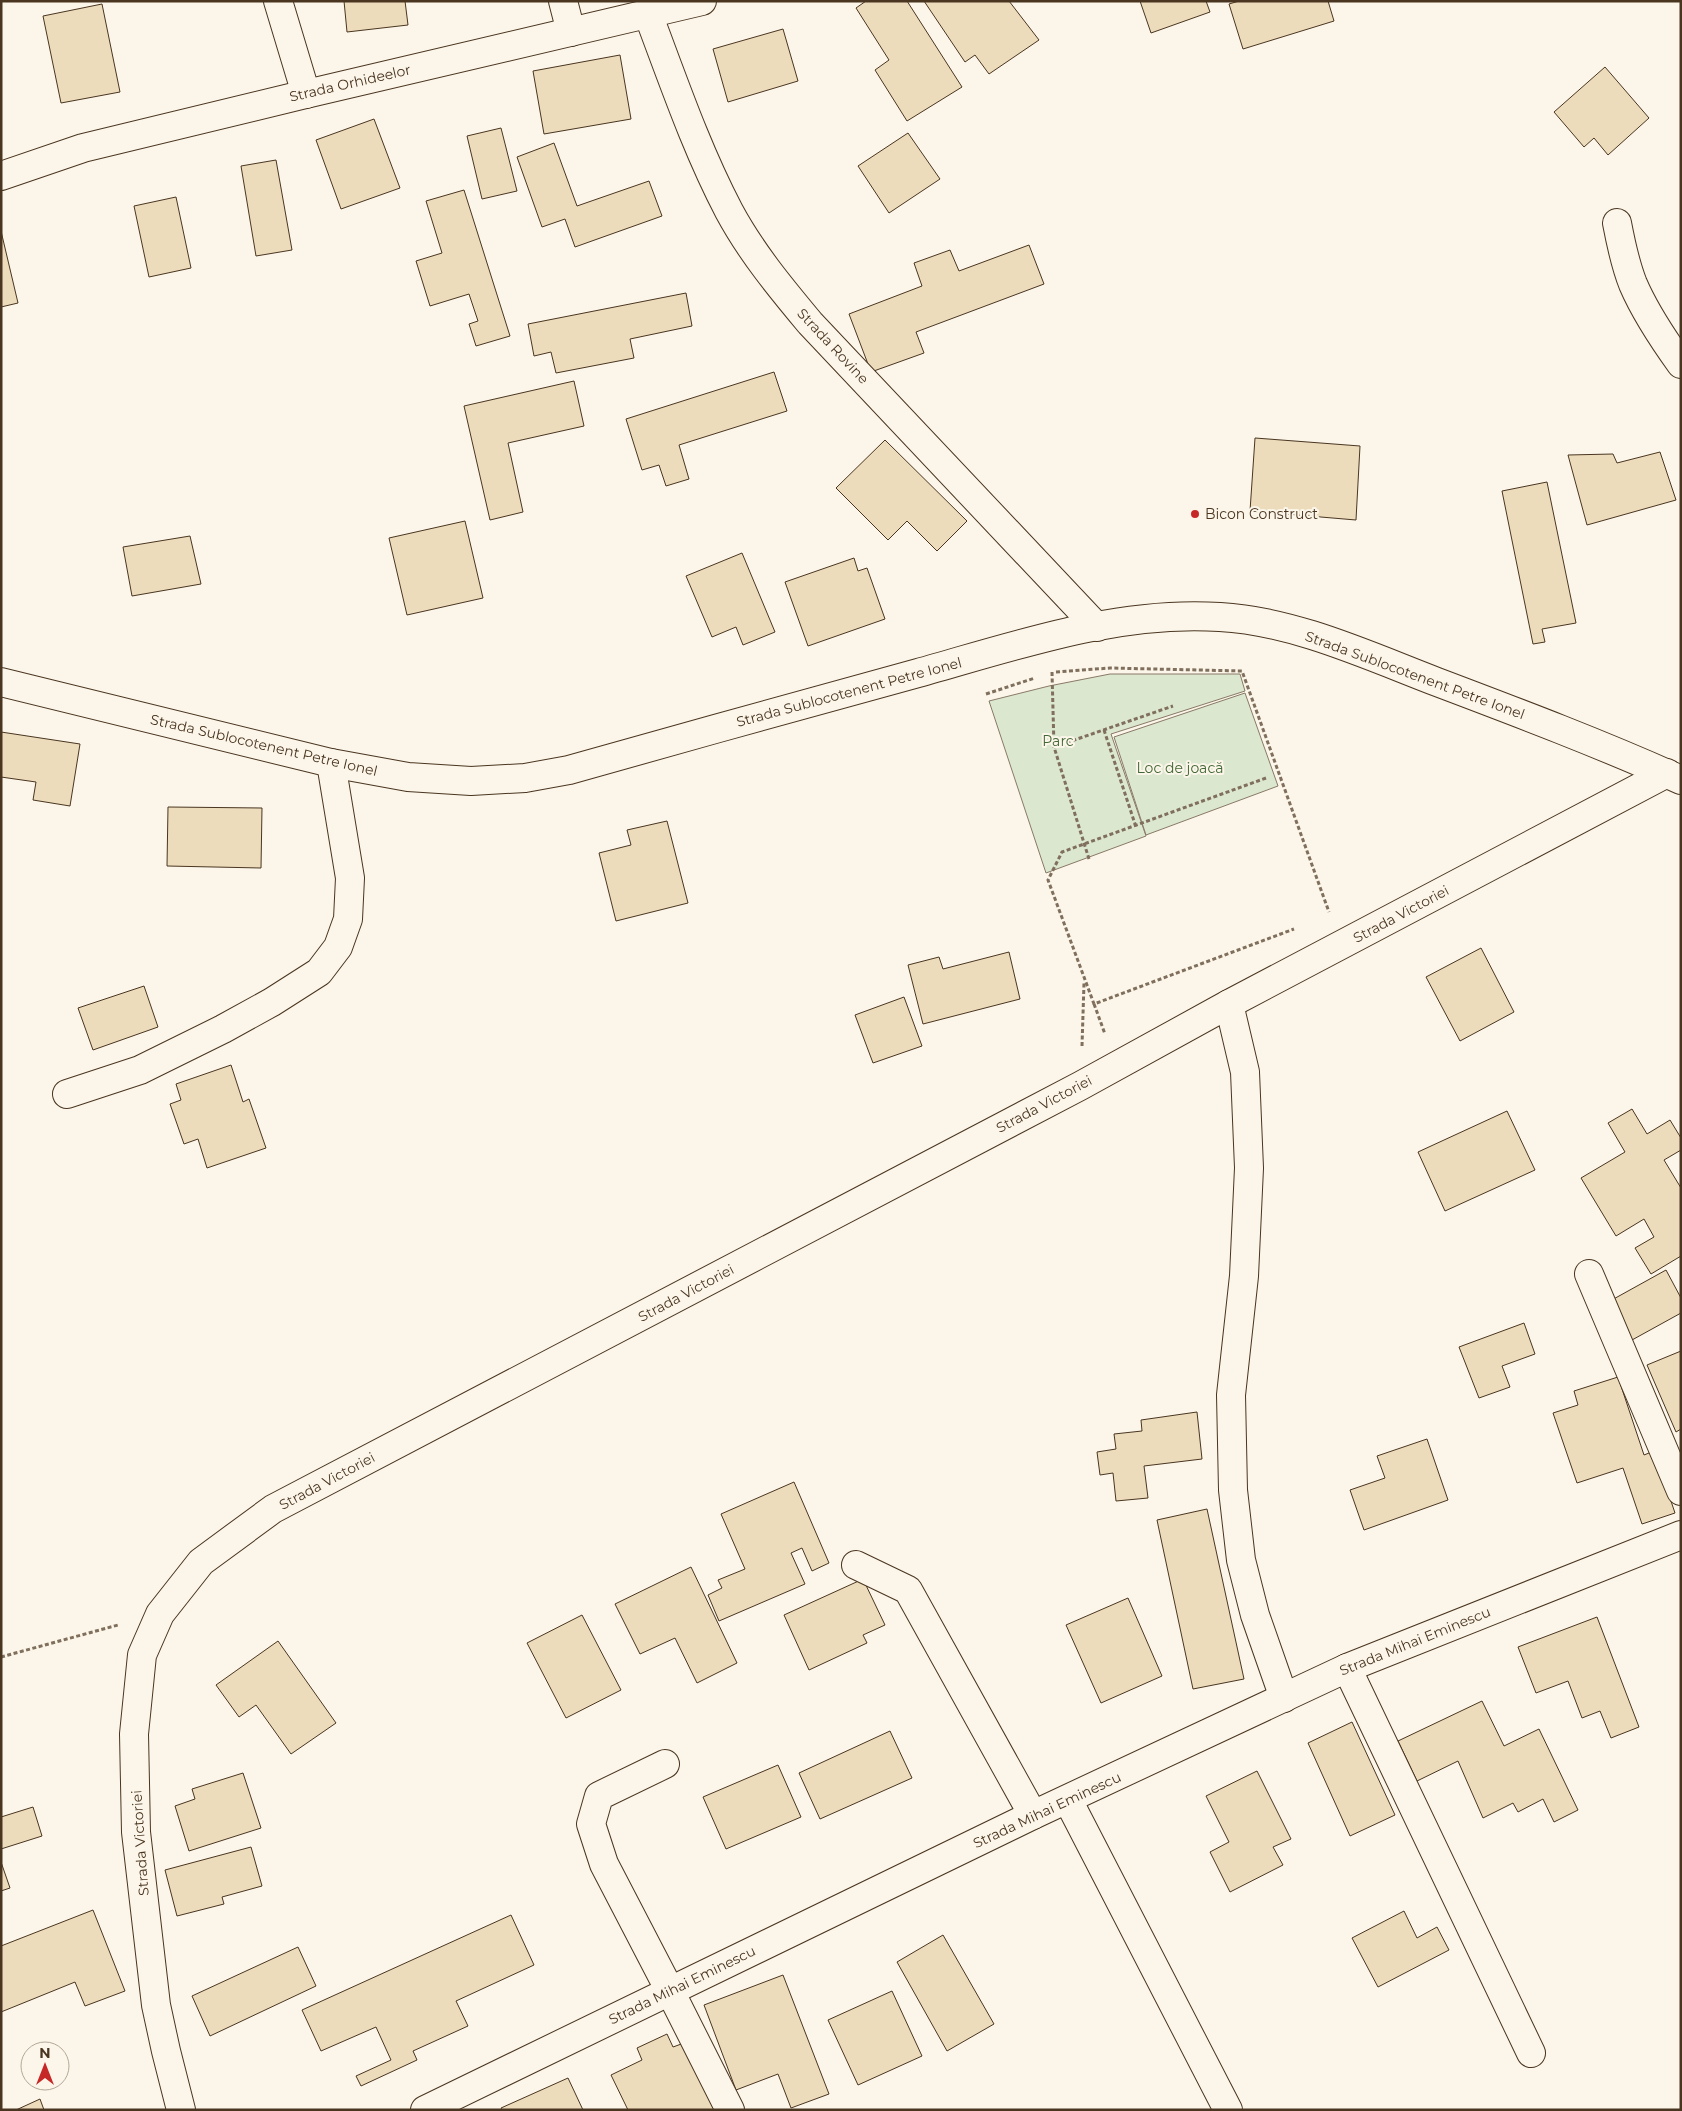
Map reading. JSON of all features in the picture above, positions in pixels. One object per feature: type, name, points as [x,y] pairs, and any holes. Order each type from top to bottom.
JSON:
[{"type":"street","points":[[278,1],[306,94]]},
{"type":"street","points":[[563,1],[571,32]]},
{"type":"street","name":"Strada Orhideelor","points":[[1,176],[83,148],[702,1]]},
{"type":"street","name":"Strada Rovine","points":[[648,14],[700,151],[730,212],[766,270],[810,322],[1096,627]]},
{"type":"street","points":[[1617,223],[1624,257],[1633,284],[1651,319],[1681,364]]},
{"type":"street","name":"Strada Sublocotenent Petre Ionel","points":[[1,682],[330,763],[408,777],[471,780],[525,778],[569,770],[1036,640],[1096,627],[1176,617],[1222,617],[1267,624],[1306,634],[1367,654],[1676,773]]},
{"type":"street","points":[[67,1094],[140,1070],[223,1029],[272,1002],[319,972],[338,947],[348,919],[350,878],[330,763]]},
{"type":"street","name":"Strada Victoriei","points":[[174,2104],[156,2005],[136,1832],[134,1734],[142,1655],[160,1614],[201,1562],[273,1509],[1080,1086],[1229,1004],[1676,773]]},
{"type":"street","points":[[1229,1004],[1245,1072],[1249,1168],[1244,1276],[1231,1395],[1233,1490],[1241,1560],[1255,1615],[1284,1698]]},
{"type":"street","points":[[1590,1274],[1681,1491]]},
{"type":"street","name":"Strada Mihai Eminescu","points":[[425,2110],[1033,1816],[1347,1668],[1681,1535]]},
{"type":"street","points":[[856,1565],[908,1590],[1033,1816]]},
{"type":"street","points":[[1347,1668],[1531,2053]]},
{"type":"street","points":[[665,1764],[598,1796],[591,1824],[604,1864],[730,2110]]},
{"type":"street","points":[[1068,1800],[1228,2110]]},
{"type":"path","points":[[1036,640],[1052,672],[1054,747],[1089,859]]},
{"type":"path","points":[[986,694],[1052,672],[1110,668],[1242,670],[1330,915]]},
{"type":"path","points":[[1054,747],[1174,706]]},
{"type":"path","points":[[1104,730],[1136,827]]},
{"type":"path","points":[[1266,778],[1136,827],[1062,852],[1048,880],[1094,1004],[1303,925]]},
{"type":"path","points":[[1080,1086],[1085,980]]},
{"type":"path","points":[[1,1657],[160,1614]]},
{"type":"green space","name":"Parc","points":[[1110,674],[1240,674],[1245,691],[1111,734],[1146,836],[1046,873],[989,701],[1049,686]]},
{"type":"green space","name":"Loc de joacă","points":[[1245,693],[1278,786],[1146,835],[1114,737]]},
{"type":"building","points":[[344,1],[405,1],[408,25],[347,32]]},
{"type":"building","points":[[866,1],[907,1],[962,87],[907,121],[875,70],[889,60],[856,8]]},
{"type":"building","points":[[924,1],[1009,1],[1039,40],[989,74],[975,55],[965,62]]},
{"type":"building","points":[[1140,1],[1206,1],[1210,12],[1151,33]]},
{"type":"building","points":[[1239,1],[1328,1],[1334,21],[1243,49],[1229,4]]},
{"type":"building","points":[[102,4],[120,92],[61,103],[43,16]]},
{"type":"building","points":[[783,29],[798,81],[728,102],[713,49]]},
{"type":"building","points":[[620,55],[631,119],[544,134],[533,71]]},
{"type":"building","points":[[1605,67],[1649,118],[1608,155],[1594,138],[1584,147],[1554,112]]},
{"type":"building","points":[[374,119],[400,188],[341,209],[316,140]]},
{"type":"building","points":[[501,128],[517,191],[482,199],[467,136]]},
{"type":"building","points":[[908,133],[940,179],[889,213],[858,166]]},
{"type":"building","points":[[554,143],[577,206],[649,181],[662,216],[575,247],[565,219],[542,227],[517,157]]},
{"type":"building","points":[[276,160],[292,250],[256,256],[241,166]]},
{"type":"building","points":[[464,190],[510,336],[476,346],[469,324],[478,321],[469,294],[430,306],[416,261],[442,253],[426,201]]},
{"type":"building","points":[[176,197],[191,268],[149,277],[134,206]]},
{"type":"building","points":[[1,231],[18,303],[1,307]]},
{"type":"building","points":[[1029,245],[1044,284],[916,332],[924,353],[871,372],[849,314],[922,286],[914,263],[950,250],[959,271]]},
{"type":"building","points":[[686,293],[692,326],[630,339],[634,358],[556,373],[551,352],[534,356],[528,324]]},
{"type":"building","points":[[774,372],[787,411],[679,445],[689,479],[666,486],[659,465],[642,470],[626,419]]},
{"type":"building","points":[[574,381],[584,426],[508,443],[523,512],[490,520],[464,406]]},
{"type":"building","points":[[1255,438],[1360,446],[1356,520],[1250,511]]},
{"type":"building","points":[[885,440],[967,521],[937,551],[907,521],[888,540],[836,488]]},
{"type":"building","points":[[1660,452],[1676,500],[1587,525],[1568,455],[1613,454],[1617,463]]},
{"type":"building","points":[[1547,482],[1576,623],[1542,629],[1545,642],[1533,644],[1502,491]]},
{"type":"building","points":[[465,521],[483,598],[407,615],[389,538]]},
{"type":"building","points":[[190,536],[201,584],[132,596],[123,547]]},
{"type":"building","points":[[742,553],[775,632],[743,645],[736,627],[712,637],[686,576]]},
{"type":"building","points":[[854,558],[858,571],[867,568],[885,619],[808,646],[785,582]]},
{"type":"building","points":[[1,732],[80,744],[70,806],[33,800],[36,782],[1,777]]},
{"type":"building","points":[[168,807],[262,808],[261,868],[167,866]]},
{"type":"building","points":[[667,821],[688,903],[616,921],[599,853],[631,845],[627,830]]},
{"type":"building","points":[[1481,948],[1514,1012],[1460,1041],[1426,977]]},
{"type":"building","points":[[1009,952],[1020,999],[923,1024],[908,965],[939,957],[943,969]]},
{"type":"building","points":[[144,986],[158,1027],[93,1050],[78,1008]]},
{"type":"building","points":[[904,997],[922,1046],[873,1063],[855,1015]]},
{"type":"building","points":[[231,1065],[243,1102],[249,1099],[266,1148],[207,1168],[198,1139],[184,1144],[170,1104],[181,1100],[176,1084]]},
{"type":"building","points":[[1632,1109],[1647,1134],[1670,1120],[1681,1138],[1681,1150],[1664,1160],[1681,1188],[1681,1256],[1651,1274],[1635,1248],[1654,1237],[1644,1219],[1616,1236],[1581,1178],[1625,1152],[1608,1123]]},
{"type":"building","points":[[1507,1111],[1535,1170],[1445,1211],[1418,1152]]},
{"type":"building","points":[[1666,1270],[1681,1298],[1681,1313],[1632,1340],[1610,1301]]},
{"type":"building","points":[[1524,1323],[1535,1354],[1502,1366],[1510,1387],[1479,1398],[1459,1347]]},
{"type":"building","points":[[1681,1351],[1681,1429],[1676,1432],[1647,1365]]},
{"type":"building","points":[[1618,1377],[1644,1455],[1654,1451],[1675,1513],[1642,1524],[1623,1468],[1577,1483],[1553,1413],[1578,1405],[1574,1391]]},
{"type":"building","points":[[1197,1412],[1202,1459],[1144,1466],[1148,1498],[1116,1501],[1113,1473],[1100,1475],[1097,1452],[1116,1449],[1114,1434],[1142,1431],[1141,1420]]},
{"type":"building","points":[[1427,1439],[1448,1500],[1364,1530],[1350,1490],[1385,1478],[1377,1456]]},
{"type":"building","points":[[794,1482],[829,1563],[812,1571],[802,1548],[791,1553],[805,1584],[719,1621],[708,1595],[722,1588],[718,1580],[745,1569],[721,1514]]},
{"type":"building","points":[[1207,1509],[1244,1679],[1193,1689],[1157,1520]]},
{"type":"building","points":[[691,1567],[737,1663],[697,1683],[675,1638],[640,1654],[615,1604]]},
{"type":"building","points":[[863,1579],[885,1625],[863,1635],[867,1643],[809,1670],[784,1615]]},
{"type":"building","points":[[1128,1598],[1162,1676],[1101,1703],[1066,1625]]},
{"type":"building","points":[[582,1615],[621,1690],[566,1718],[527,1643]]},
{"type":"building","points":[[1597,1617],[1639,1727],[1611,1738],[1600,1711],[1582,1718],[1568,1681],[1536,1693],[1518,1647]]},
{"type":"building","points":[[278,1641],[336,1723],[291,1754],[256,1705],[239,1717],[216,1685]]},
{"type":"building","points":[[1482,1701],[1504,1746],[1539,1729],[1578,1810],[1554,1822],[1543,1799],[1518,1812],[1513,1803],[1483,1818],[1458,1761],[1417,1781],[1398,1741]]},
{"type":"building","points":[[1352,1722],[1395,1815],[1350,1836],[1308,1743]]},
{"type":"building","points":[[890,1731],[912,1778],[820,1819],[799,1773]]},
{"type":"building","points":[[778,1765],[801,1817],[726,1849],[703,1797]]},
{"type":"building","points":[[1257,1771],[1291,1839],[1273,1847],[1283,1865],[1230,1892],[1210,1852],[1229,1842],[1206,1796]]},
{"type":"building","points":[[243,1773],[261,1828],[189,1851],[175,1806],[195,1799],[192,1789]]},
{"type":"building","points":[[33,1807],[42,1836],[1,1849],[1,1817]]},
{"type":"building","points":[[251,1847],[262,1886],[222,1897],[224,1904],[177,1916],[165,1870]]},
{"type":"building","points":[[1,1862],[10,1888],[1,1891]]},
{"type":"building","points":[[93,1910],[125,1991],[85,2006],[75,1982],[1,2012],[1,1946]]},
{"type":"building","points":[[1404,1911],[1417,1938],[1437,1927],[1449,1950],[1378,1987],[1352,1938]]},
{"type":"building","points":[[511,1915],[534,1965],[456,2001],[468,2026],[413,2051],[417,2060],[361,2086],[356,2076],[391,2060],[376,2027],[321,2051],[302,2010]]},
{"type":"building","points":[[943,1935],[994,2024],[947,2051],[897,1962]]},
{"type":"building","points":[[298,1947],[316,1986],[210,2036],[192,1996]]},
{"type":"building","points":[[783,1975],[829,2094],[791,2108],[778,2074],[736,2090],[704,2005]]},
{"type":"building","points":[[892,1991],[922,2056],[858,2085],[828,2020]]},
{"type":"building","points":[[667,2034],[673,2047],[684,2043],[715,2110],[628,2110],[611,2075],[642,2060],[637,2048]]},
{"type":"building","points":[[568,2078],[583,2110],[502,2110],[501,2108]]},
{"type":"building","points":[[40,2099],[44,2110],[16,2110]]},
{"type":"place","name":"Bicon Construct","points":[[1195,514]]}]
